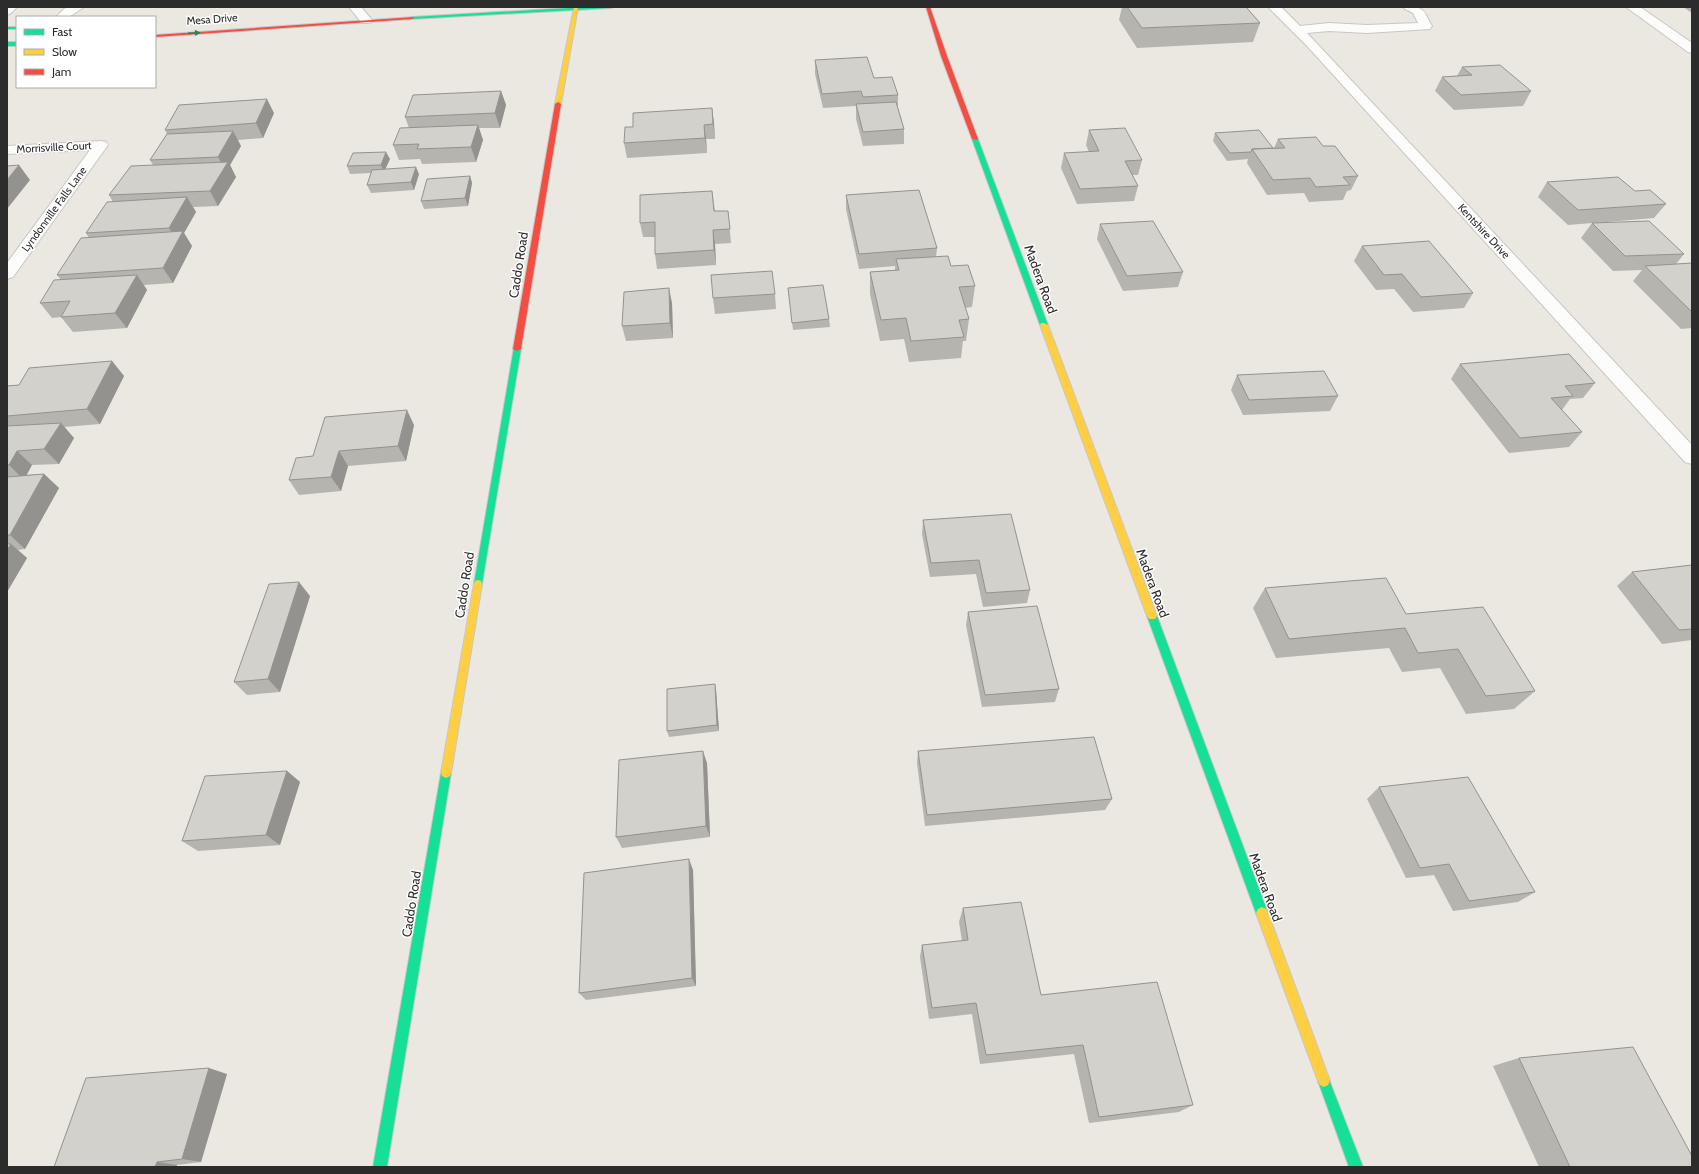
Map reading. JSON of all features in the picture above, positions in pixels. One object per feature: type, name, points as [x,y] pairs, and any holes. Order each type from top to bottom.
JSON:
[{"type":"street","points":[[7,11],[11,7]]},
{"type":"street","points":[[63,16],[78,7]]},
{"type":"street","points":[[355,7],[366,20]]},
{"type":"street","name":"Mesa Drive","points":[[156,36],[366,20],[611,7]]},
{"type":"street","name":"Madera Road","points":[[928,7],[947,64],[1356,1167]]},
{"type":"street","name":"Kentshire Drive","points":[[1274,7],[1317,50],[1692,457]]},
{"type":"street","points":[[1297,30],[1329,27],[1367,29],[1426,26],[1418,11],[1409,7]]},
{"type":"street","points":[[1632,7],[1692,49]]},
{"type":"street","name":"Caddo Road","points":[[380,1167],[564,69],[576,8]]},
{"type":"street","name":"Mesa Drive","points":[[225,22],[366,20]]},
{"type":"street","name":"Morrisville Court","points":[[7,150],[101,145]]},
{"type":"street","name":"Lyndonnille Falls Lane","points":[[7,274],[101,145]]},
{"type":"building","points":[[1127,7],[1246,7],[1260,23],[1142,28]]},
{"type":"building","points":[[867,57],[874,78],[892,77],[898,95],[863,97],[861,91],[822,94],[815,60]]},
{"type":"building","points":[[1500,65],[1531,91],[1461,95],[1442,77],[1472,75],[1462,67]]},
{"type":"building","points":[[501,91],[495,113],[405,117],[413,95]]},
{"type":"building","points":[[267,99],[256,123],[165,130],[179,105]]},
{"type":"building","points":[[896,102],[904,129],[863,132],[856,104]]},
{"type":"building","points":[[712,108],[713,124],[704,125],[705,138],[624,143],[625,127],[633,127],[633,113]]},
{"type":"building","points":[[478,125],[471,147],[417,149],[419,144],[393,145],[400,128]]},
{"type":"building","points":[[1125,128],[1142,160],[1125,161],[1138,186],[1080,189],[1064,153],[1099,151],[1089,130]]},
{"type":"building","points":[[1259,130],[1273,148],[1252,149],[1251,152],[1230,153],[1215,133]]},
{"type":"building","points":[[233,131],[218,157],[150,160],[167,134]]},
{"type":"building","points":[[1316,137],[1323,146],[1335,146],[1358,176],[1343,177],[1350,185],[1316,187],[1310,178],[1273,180],[1252,149],[1285,148],[1278,139]]},
{"type":"building","points":[[386,152],[381,165],[347,166],[353,153]]},
{"type":"building","points":[[228,162],[210,191],[109,195],[131,166]]},
{"type":"building","points":[[19,165],[7,180],[7,166]]},
{"type":"building","points":[[416,167],[411,182],[367,185],[372,170]]},
{"type":"building","points":[[470,176],[465,198],[421,201],[427,179]]},
{"type":"building","points":[[1618,177],[1635,191],[1650,190],[1666,204],[1578,210],[1547,182]]},
{"type":"building","points":[[919,190],[937,248],[859,254],[846,195]]},
{"type":"building","points":[[712,191],[714,211],[728,211],[730,229],[713,230],[714,250],[655,254],[655,222],[640,223],[640,195]]},
{"type":"building","points":[[187,197],[169,228],[86,233],[107,202]]},
{"type":"building","points":[[1153,221],[1183,272],[1127,276],[1100,224]]},
{"type":"building","points":[[1649,221],[1684,254],[1625,256],[1592,223]]},
{"type":"building","points":[[183,231],[163,268],[57,275],[81,238]]},
{"type":"building","points":[[1429,241],[1473,293],[1421,297],[1402,274],[1384,275],[1362,246]]},
{"type":"building","points":[[948,256],[951,266],[968,265],[975,286],[959,287],[969,319],[959,320],[964,337],[911,341],[906,318],[881,320],[870,272],[899,270],[896,259]]},
{"type":"building","points":[[1692,263],[1692,312],[1645,266]]},
{"type":"building","points":[[772,271],[775,294],[713,298],[711,275]]},
{"type":"building","points":[[137,275],[115,313],[61,317],[70,301],[40,303],[54,280]]},
{"type":"building","points":[[823,285],[829,319],[792,323],[788,288]]},
{"type":"building","points":[[669,288],[670,323],[622,326],[624,292]]},
{"type":"building","points":[[1569,354],[1595,383],[1565,386],[1573,396],[1551,398],[1582,432],[1520,438],[1460,364]]},
{"type":"building","points":[[112,361],[87,409],[7,416],[7,386],[19,385],[29,368]]},
{"type":"building","points":[[1324,371],[1338,396],[1249,400],[1237,375]]},
{"type":"building","points":[[407,410],[398,446],[339,451],[331,477],[289,480],[296,458],[313,456],[325,417]]},
{"type":"building","points":[[61,423],[44,449],[17,451],[9,465],[7,465],[7,426]]},
{"type":"building","points":[[44,474],[10,535],[7,535],[7,477]]},
{"type":"building","points":[[1011,514],[1030,590],[986,593],[979,560],[931,563],[923,520]]},
{"type":"building","points":[[7,544],[11,544],[7,550]]},
{"type":"building","points":[[1692,565],[1692,629],[1679,630],[1632,572]]},
{"type":"building","points":[[1386,578],[1406,614],[1483,607],[1535,691],[1486,696],[1458,649],[1418,653],[1405,628],[1289,639],[1265,588]]},
{"type":"building","points":[[299,582],[268,679],[234,682],[269,584]]},
{"type":"building","points":[[1037,606],[1059,689],[985,695],[968,612]]},
{"type":"building","points":[[715,684],[717,725],[667,731],[667,689]]},
{"type":"building","points":[[1094,737],[1112,799],[927,815],[918,751]]},
{"type":"building","points":[[703,751],[706,826],[616,837],[619,760]]},
{"type":"building","points":[[287,771],[266,835],[182,841],[205,776]]},
{"type":"building","points":[[1468,777],[1535,892],[1469,901],[1449,864],[1420,868],[1379,787]]},
{"type":"building","points":[[689,859],[692,978],[579,993],[584,873]]},
{"type":"building","points":[[1021,902],[1041,995],[1157,982],[1193,1105],[1099,1117],[1083,1045],[986,1055],[976,1003],[932,1008],[922,945],[968,940],[963,908]]},
{"type":"building","points":[[1633,1047],[1692,1156],[1692,1167],[1570,1167],[1519,1058]]},
{"type":"building","points":[[209,1068],[182,1159],[157,1162],[155,1167],[54,1167],[86,1078]]},
{"type":"traffic: fast","points":[[412,18],[611,7]]},
{"type":"traffic: fast","points":[[7,28],[16,28]]},
{"type":"traffic: fast","points":[[7,44],[16,44]]},
{"type":"traffic: fast","points":[[975,139],[1044,325]]},
{"type":"traffic: fast","points":[[478,584],[517,349]]},
{"type":"traffic: fast","points":[[1152,616],[1262,913]]},
{"type":"traffic: fast","points":[[380,1167],[446,773]]},
{"type":"traffic: fast","points":[[1324,1081],[1356,1167]]},
{"type":"traffic: slow","points":[[558,104],[576,7]]},
{"type":"traffic: slow","points":[[1044,325],[1152,616]]},
{"type":"traffic: slow","points":[[446,773],[478,584]]},
{"type":"traffic: slow","points":[[1262,913],[1324,1081]]},
{"type":"traffic: jam","points":[[928,7],[944,56],[975,139]]},
{"type":"traffic: jam","points":[[156,36],[412,18]]},
{"type":"traffic: jam","points":[[517,349],[558,104]]}]
